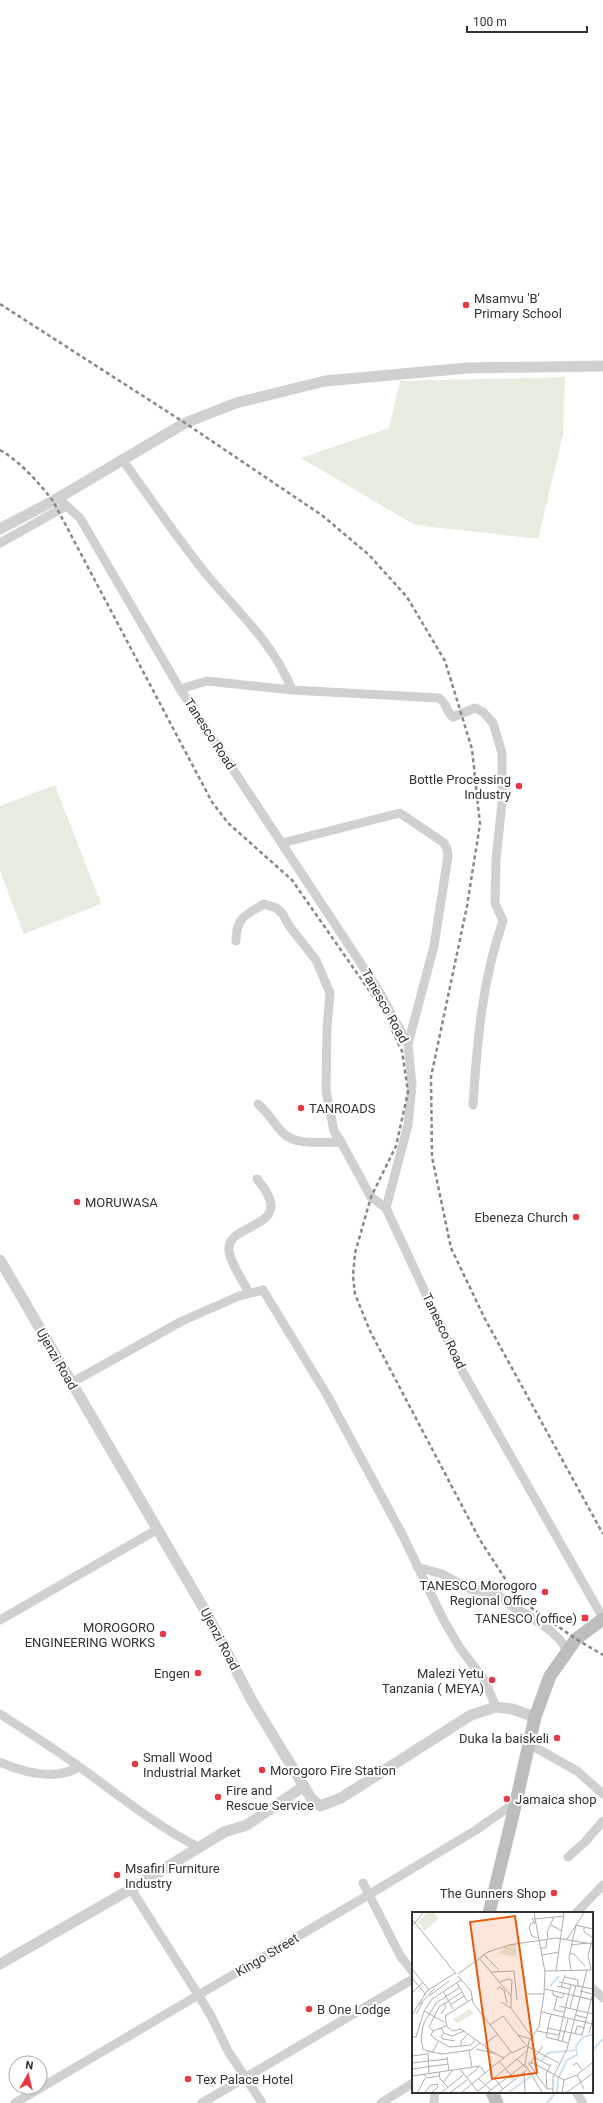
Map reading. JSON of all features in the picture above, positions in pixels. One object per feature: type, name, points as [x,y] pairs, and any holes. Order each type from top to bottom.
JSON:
[{"type":"main road","points":[[489,1912],[535,1717],[550,1676],[567,1650],[576,1640],[603,1619]]},
{"type":"main road","points":[[492,2093],[496,2103]]},
{"type":"street","points":[[0,543],[62,502],[122,459],[185,423],[236,403],[325,381],[467,368],[603,366]]},
{"type":"street","points":[[122,459],[207,575],[270,647],[284,670],[292,690]]},
{"type":"street","points":[[0,529],[62,502]]},
{"type":"street","name":"Tanesco Road","points":[[62,502],[80,518],[180,689],[379,991],[408,1044],[412,1085],[408,1125],[386,1208],[460,1367],[603,1619]]},
{"type":"street","points":[[180,689],[207,681],[292,690],[439,698],[445,703],[453,717],[475,708],[483,712],[496,729],[502,753],[502,803],[496,860],[495,903],[503,920],[486,980],[476,1059],[473,1105]]},
{"type":"street","points":[[282,843],[400,813],[444,843],[448,856],[436,938],[427,979],[408,1044]]},
{"type":"street","points":[[236,941],[236,926],[243,918],[264,904],[276,908],[282,913],[290,927],[316,960],[330,993],[327,1028],[326,1091],[334,1131],[371,1197],[386,1208]]},
{"type":"street","points":[[258,1104],[265,1110],[284,1134],[295,1141],[341,1142]]},
{"type":"street","points":[[249,1293],[229,1250],[230,1242],[240,1232],[264,1219],[270,1212],[270,1200],[257,1179]]},
{"type":"street","name":"Ujenzi Road","points":[[0,1260],[71,1384],[207,1614],[252,1701],[311,1798],[320,1806],[331,1803],[451,1726],[471,1715],[496,1708],[512,1709],[535,1717]]},
{"type":"street","points":[[71,1384],[182,1321],[249,1293],[263,1290],[273,1303],[327,1395],[413,1555],[417,1567],[460,1648],[485,1681],[496,1708]]},
{"type":"street","points":[[0,1620],[158,1529]]},
{"type":"street","points":[[417,1567],[442,1574],[470,1588],[497,1594],[510,1605],[534,1619],[551,1632],[560,1640],[567,1650]]},
{"type":"street","points":[[0,1714],[79,1767],[124,1801],[179,1837],[198,1847]]},
{"type":"street","points":[[529,1744],[577,1771],[603,1794]]},
{"type":"street","points":[[0,1762],[47,1775],[61,1775],[79,1767]]},
{"type":"street","points":[[0,1964],[131,1889],[224,1832],[247,1825],[304,1786]]},
{"type":"street","name":"Kingo Street","points":[[15,2103],[27,2100],[370,1894],[476,1830],[516,1802]]},
{"type":"street","points":[[568,1857],[585,1842],[603,1821]]},
{"type":"street","points":[[363,1883],[370,1894],[401,1957],[412,1971]]},
{"type":"street","points":[[131,1889],[199,1996],[211,2016],[228,2051],[262,2103]]},
{"type":"street","points":[[577,1912],[601,1889]]},
{"type":"street","points":[[202,2103],[245,2076],[412,1980]]},
{"type":"street","points":[[593,1989],[603,1998]]},
{"type":"street","points":[[381,2103],[412,2084]]},
{"type":"street","points":[[434,2103],[435,2093]]},
{"type":"street","points":[[577,2093],[583,2103]]},
{"type":"shaded area","points":[[565,377],[563,435],[538,539],[415,525],[301,458],[389,428],[400,381]]},
{"type":"shaded area","points":[[55,785],[101,904],[24,934],[0,871],[0,806]]},
{"type":"waterway","points":[[593,2050],[603,2039]]},
{"type":"waterway","points":[[547,2103],[555,2093]]},
{"type":"railway","points":[[0,304],[185,423],[323,516],[369,555],[407,597],[445,661],[472,749],[480,824],[467,906],[431,1077],[432,1157],[451,1248],[485,1319],[603,1534]]},
{"type":"railway","points":[[0,450],[15,460],[36,480],[53,501],[212,802],[228,823],[292,880],[382,1009],[402,1051],[408,1092],[396,1146],[371,1197],[355,1253],[353,1276],[355,1294],[370,1331],[480,1540],[511,1588],[530,1607],[576,1639],[603,1655]]},
{"type":"place","name":"Msamvu 'B' Primary School","points":[[466,305]]},
{"type":"place","name":"Bottle Processing Industry","points":[[519,786]]},
{"type":"place","name":"TANROADS","points":[[301,1108]]},
{"type":"place","name":"MORUWASA","points":[[77,1202]]},
{"type":"place","name":"Ebeneza Church","points":[[576,1217]]},
{"type":"place","name":"TANESCO Morogoro Regional Office","points":[[545,1592]]},
{"type":"place","name":"TANESCO (office)","points":[[585,1618]]},
{"type":"place","name":"MOROGORO ENGINEERING WORKS","points":[[163,1634]]},
{"type":"place","name":"Engen","points":[[198,1673]]},
{"type":"place","name":"Malezi Yetu Tanzania ( MEYA)","points":[[492,1680]]},
{"type":"place","name":"Duka la baiskeli","points":[[557,1738]]},
{"type":"place","name":"Small Wood Industrial Market","points":[[135,1764]]},
{"type":"place","name":"Morogoro Fire Station","points":[[262,1770]]},
{"type":"place","name":"Fire and Rescue Service","points":[[218,1797]]},
{"type":"place","name":"Jamaica shop","points":[[507,1799]]},
{"type":"place","name":"Msafiri Furniture Industry","points":[[117,1875]]},
{"type":"place","name":"The Gunners Shop","points":[[554,1893]]},
{"type":"place","name":"B One Lodge","points":[[309,2009]]},
{"type":"place","name":"Tex Palace Hotel","points":[[188,2079]]}]
